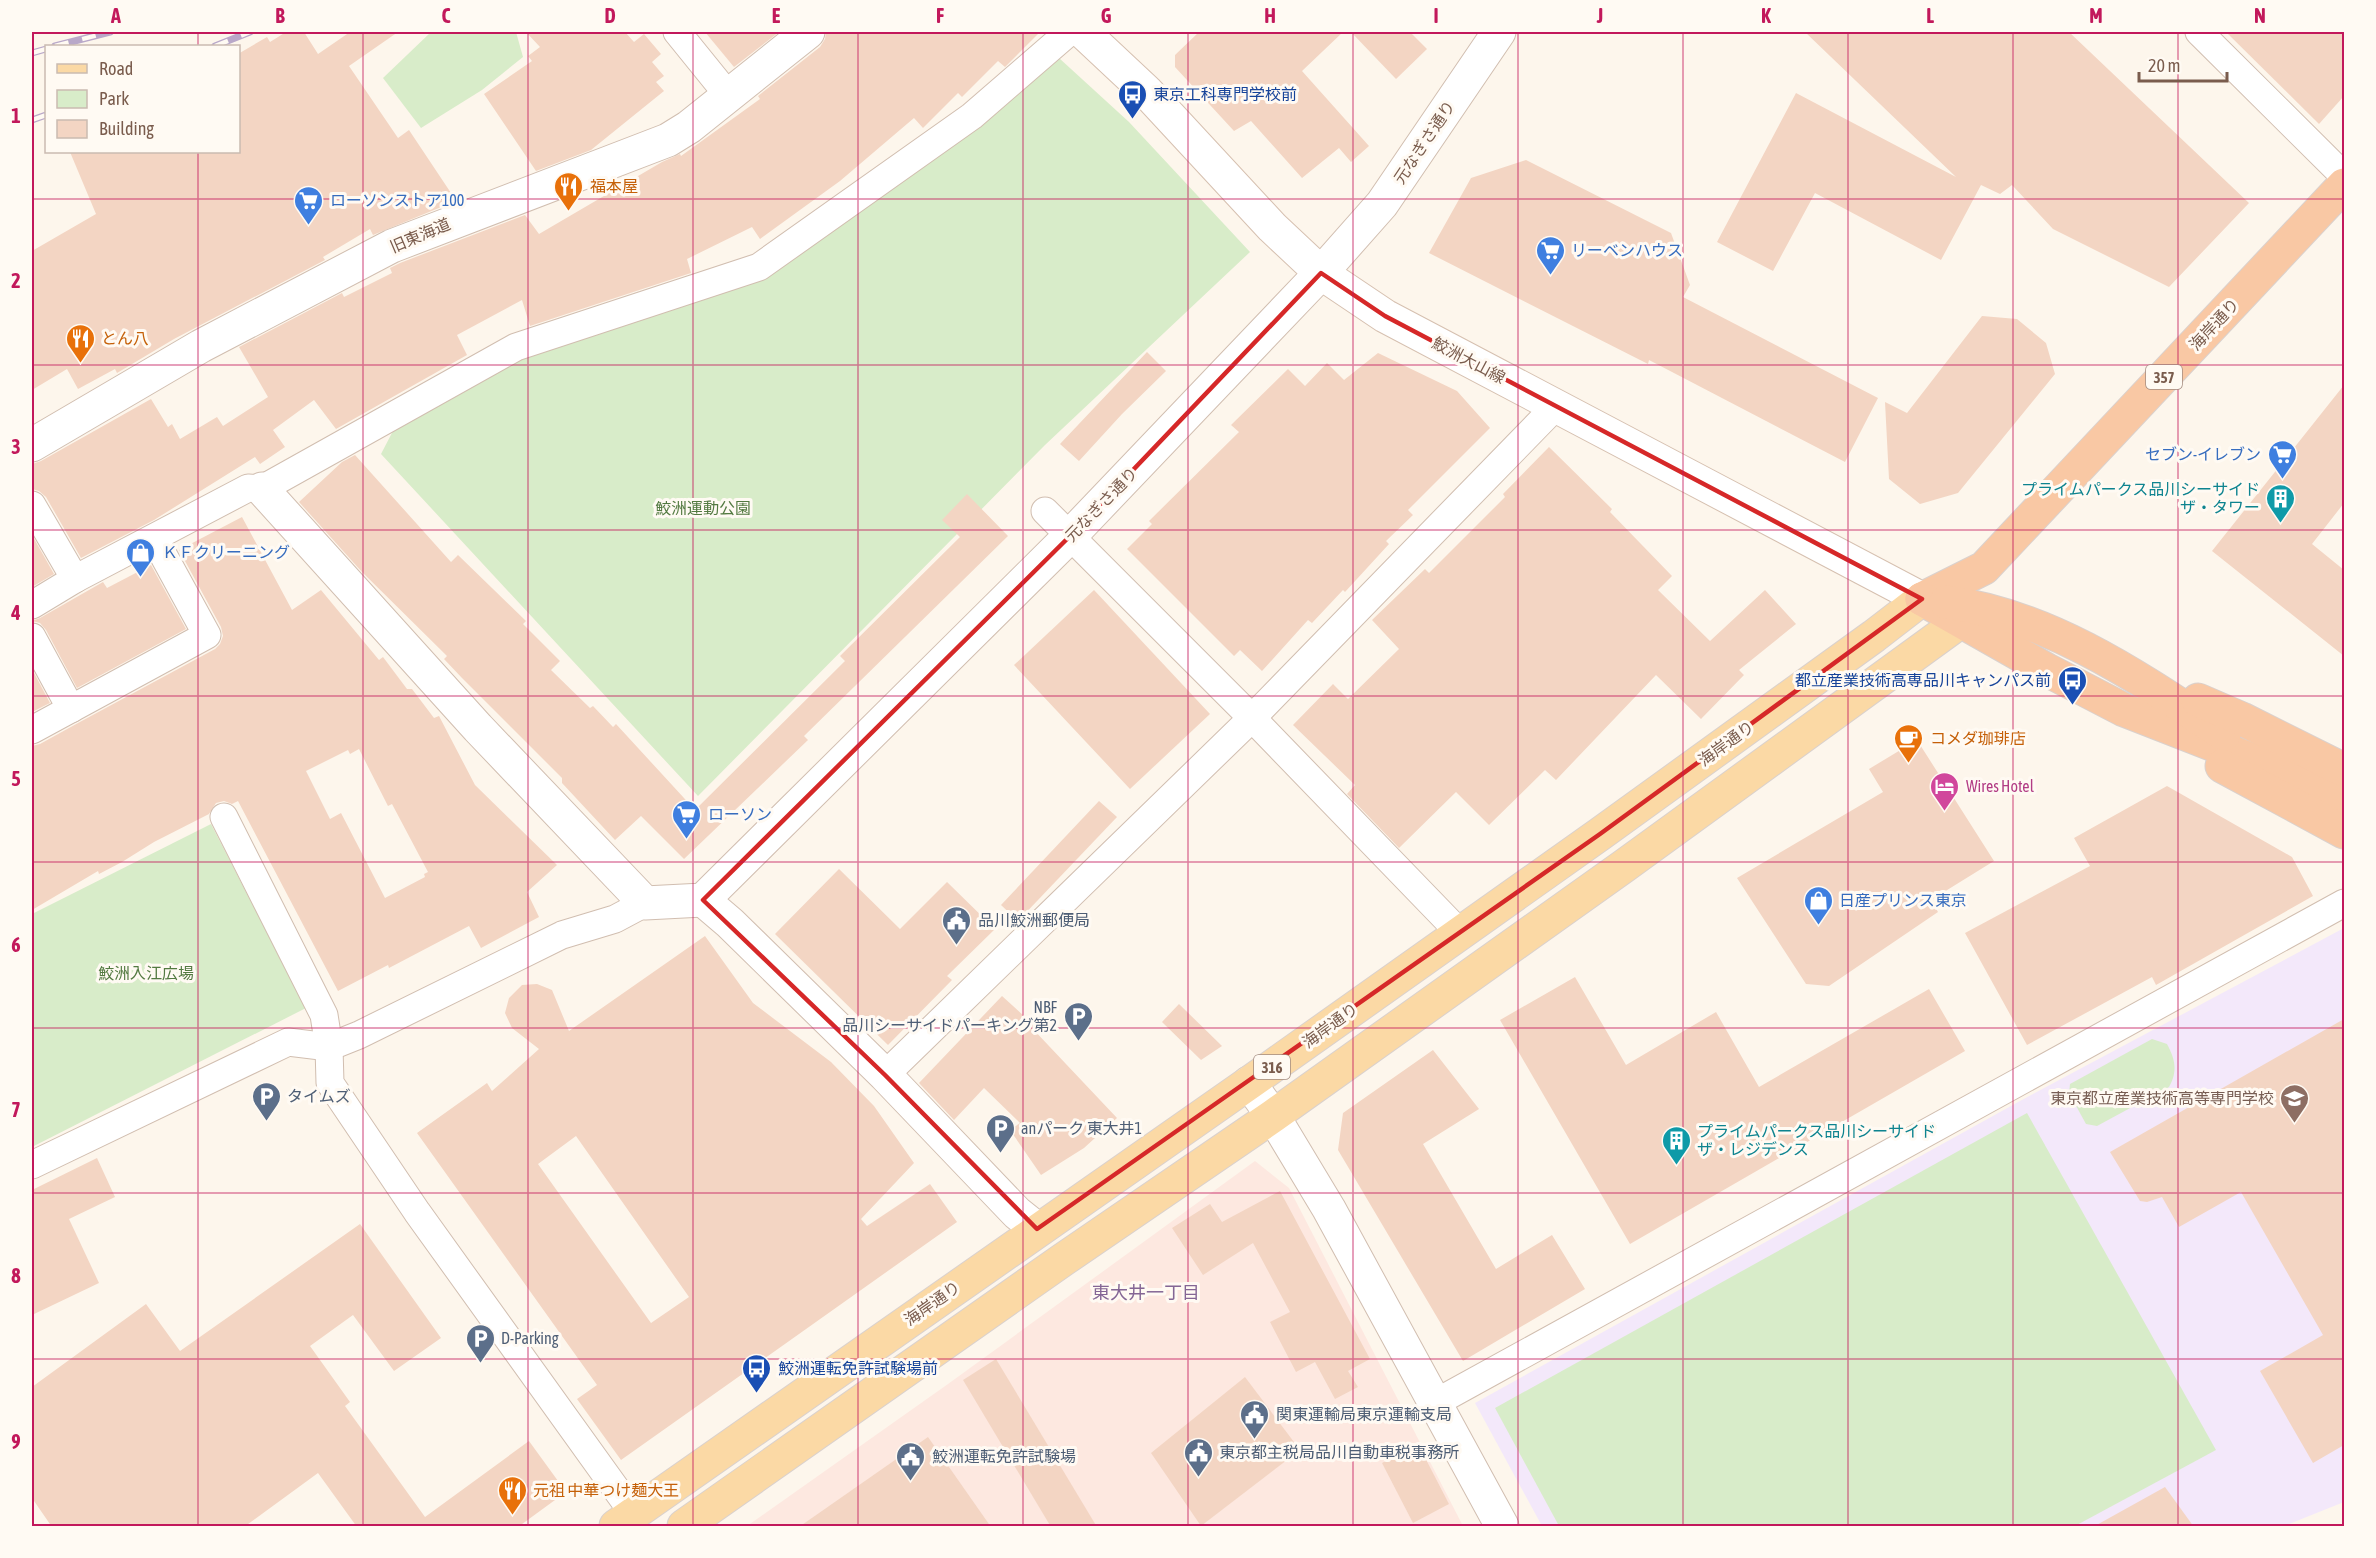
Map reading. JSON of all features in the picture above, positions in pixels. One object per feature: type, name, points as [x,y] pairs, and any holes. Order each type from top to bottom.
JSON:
[{"type":"highway","name":"海岸通り","points":[[1922,599],[1984,568],[2344,185]]},
{"type":"highway","points":[[1968,614],[1984,568]]},
{"type":"highway","points":[[1922,599],[1968,614],[2044,628],[2125,669],[2242,719],[2339,790]]},
{"type":"highway","points":[[1968,614],[2047,670],[2344,832]]},
{"type":"highway","points":[[2125,669],[2278,770]]},
{"type":"highway","points":[[2124,710],[2278,770],[2339,790]]},
{"type":"main road","name":"海岸通り","points":[[625,1520],[1600,834],[1922,599]]},
{"type":"main road","name":"316","points":[[684,1527],[1064,1259],[1273,1116],[1662,839],[1968,614]]},
{"type":"street","points":[[677,32],[728,95]]},
{"type":"street","name":"旧東海道","points":[[32,445],[201,346],[392,246],[668,140],[689,127],[808,32]]},
{"type":"street","points":[[32,605],[75,579],[248,488],[262,489],[516,347],[759,267],[972,116],[1069,32]]},
{"type":"street","name":"鮫洲大山線","points":[[1083,32],[1146,91],[1272,227],[1321,273],[1384,316],[1922,599]]},
{"type":"street","name":"元なぎさ通り","points":[[703,900],[1071,535],[1321,273],[1382,204],[1499,32]]},
{"type":"street","points":[[2199,32],[2344,176]]},
{"type":"street","points":[[885,1075],[1251,718],[1556,406]]},
{"type":"street","points":[[262,489],[478,728],[645,903]]},
{"type":"street","points":[[32,505],[75,579]]},
{"type":"street","points":[[1045,511],[1459,932]]},
{"type":"street","points":[[32,730],[207,635],[154,538]]},
{"type":"street","points":[[32,637],[71,709]]},
{"type":"street","points":[[224,817],[324,1015],[329,1047],[330,1083],[625,1520]]},
{"type":"street","points":[[32,1165],[288,1042],[329,1047],[359,1035],[562,935],[615,919],[645,903],[703,900],[730,923],[885,1075],[1017,1213],[1037,1229]]},
{"type":"street","points":[[1435,1403],[2344,903]]},
{"type":"street","points":[[1249,1083],[1273,1116],[1329,1209],[1502,1527]]},
{"type":"highlighted area","points":[[1321,273],[1385,316],[1922,599],[1600,834],[1037,1229],[885,1075],[703,900],[1071,535]]},
{"type":"shaded area","points":[[2344,928],[2344,1502],[2284,1526],[1542,1526],[1475,1403],[2020,1101]]},
{"type":"shaded area","points":[[1255,1161],[1289,1188],[1463,1526],[747,1526],[948,1384]]},
{"type":"green space","points":[[431,32],[516,32],[523,57],[482,90],[421,128],[383,78]]},
{"type":"green space","name":"鮫洲運動公園","points":[[1059,58],[1129,122],[1250,252],[1045,445],[698,796],[381,454],[394,429],[526,357],[757,280]]},
{"type":"green space","name":"鮫洲入江広場","points":[[211,824],[306,1008],[32,1147],[32,914]]},
{"type":"green space","points":[[2152,1039],[2167,1044],[2172,1055],[2174,1070],[2169,1087],[2097,1126],[2086,1124],[2069,1093],[2070,1084]]},
{"type":"green space","points":[[2027,1113],[2216,1450],[2075,1526],[1559,1526],[1495,1408]]},
{"type":"building","points":[[286,32],[304,32],[318,54],[350,32],[398,32],[349,66],[398,138],[409,130],[451,193],[446,197],[451,203],[373,235],[370,229],[323,257],[325,260],[174,339],[117,373],[115,369],[78,389],[67,369],[32,390],[32,251],[96,214],[70,153],[240,153],[240,53],[267,37],[270,42]]},
{"type":"building","points":[[526,32],[625,32],[634,42],[644,34],[661,54],[652,62],[664,76],[656,82],[664,91],[591,150],[536,171],[484,94],[532,61],[528,56],[540,47]]},
{"type":"building","points":[[705,32],[779,32],[734,67]]},
{"type":"building","points":[[826,32],[1040,32],[1005,67],[998,61],[962,97],[958,93],[923,128],[914,118],[840,181],[760,239],[752,227],[687,259],[691,273],[530,326],[522,300],[457,335],[467,355],[336,429],[314,400],[273,430],[285,447],[260,464],[255,457],[154,520],[81,558],[46,497],[32,489],[32,464],[151,399],[168,427],[172,424],[180,439],[217,417],[223,426],[268,397],[239,347],[342,293],[344,297],[392,273],[390,268],[400,263],[525,215],[539,234],[662,162],[680,154],[681,156],[760,99],[758,96],[820,47]]},
{"type":"building","points":[[1199,32],[1343,32],[1302,71],[1369,146],[1351,162],[1339,148],[1302,178],[1251,121],[1234,131],[1175,67],[1175,55]]},
{"type":"building","points":[[1351,32],[1410,32],[1427,49],[1396,79]]},
{"type":"building","points":[[1805,32],[2069,32],[2249,203],[2169,287],[2053,229],[2012,185],[2000,194],[1981,185],[1941,260],[1815,193],[1773,271],[1717,242],[1796,93],[1956,177]]},
{"type":"building","points":[[2226,32],[2344,32],[2344,96],[2319,124]]},
{"type":"building","points":[[1526,160],[1671,233],[1690,285],[1683,297],[1878,398],[1845,462],[1649,360],[1648,364],[1429,253],[1471,178]]},
{"type":"building","points":[[1982,316],[2017,319],[2046,343],[2055,374],[1958,493],[1920,504],[1889,479],[1885,402],[1907,413]]},
{"type":"building","points":[[1147,352],[1166,371],[1079,461],[1060,444]]},
{"type":"building","points":[[1378,353],[1457,391],[1490,428],[1408,510],[1413,515],[1386,541],[1389,544],[1345,592],[1343,590],[1312,623],[1308,620],[1262,671],[1240,650],[1234,656],[1127,549],[1152,524],[1149,521],[1239,432],[1231,425],[1288,369],[1305,386],[1327,363],[1344,380]]},
{"type":"building","name":"プライムパークス品川シーサイド ザ・タワー","points":[[2344,385],[2344,503],[2312,544],[2344,570],[2344,656],[2212,551]]},
{"type":"building","points":[[1549,447],[1612,509],[1610,512],[1672,576],[1658,590],[1710,641],[1765,590],[1796,624],[1739,670],[1744,675],[1701,719],[1656,675],[1556,780],[1545,770],[1489,825],[1456,792],[1399,848],[1347,794],[1355,785],[1293,725],[1333,684],[1348,699],[1399,649],[1372,620],[1425,569],[1429,573],[1505,497],[1503,494]]},
{"type":"building","points":[[355,455],[451,562],[458,555],[526,621],[523,624],[560,661],[551,670],[590,708],[593,706],[613,727],[616,724],[695,810],[845,661],[840,656],[960,537],[942,520],[967,494],[1008,536],[804,736],[808,740],[684,859],[641,816],[615,840],[562,783],[562,778],[462,678],[444,659],[447,656],[362,572],[299,502],[342,462]]},
{"type":"building","points":[[242,517],[292,610],[321,590],[379,660],[383,657],[407,689],[412,689],[434,718],[439,716],[475,785],[557,865],[527,892],[539,917],[481,948],[469,926],[389,968],[388,965],[338,991],[238,801],[232,804],[224,801],[216,803],[209,814],[99,874],[98,871],[32,910],[32,746],[40,744],[215,649],[220,644],[223,636],[221,627],[179,550]],"holes":[[[359,749],[388,806],[392,804],[428,872],[424,874],[425,877],[385,898],[341,813],[330,819],[306,771],[348,750],[350,754]]]},
{"type":"building","points":[[32,535],[54,574],[32,587]]},
{"type":"building","points":[[151,565],[186,629],[77,688],[46,630],[40,623],[32,621],[103,582],[107,588]]},
{"type":"building","points":[[1094,590],[1210,714],[1130,789],[1014,665]]},
{"type":"building","points":[[32,669],[50,703],[32,712]]},
{"type":"building","points":[[1917,740],[1994,861],[1931,900],[1938,912],[1829,986],[1806,984],[1737,878],[1883,792],[1869,769]]},
{"type":"building","points":[[2167,786],[2292,857],[2313,896],[2156,985],[2152,977],[2027,1045],[1965,933],[2090,866],[2074,838]]},
{"type":"building","points":[[1099,801],[1117,817],[1018,921],[1001,905]]},
{"type":"building","points":[[839,869],[900,929],[947,882],[995,929],[947,976],[952,980],[888,1045],[775,934]]},
{"type":"building","points":[[705,936],[753,1003],[831,1062],[874,1106],[914,1163],[861,1219],[867,1226],[930,1184],[957,1222],[621,1460],[577,1399],[597,1385],[417,1133],[487,1083],[492,1091],[539,1049],[512,1028],[505,1013],[509,998],[522,985],[537,984],[552,990],[569,1031]],"holes":[[[576,1136],[689,1297],[651,1323],[538,1164]]]},
{"type":"building","name":"プライムパークス品川シーサイド ザ・レジデンス","points":[[1575,977],[1626,1065],[1716,1012],[1759,1087],[1929,989],[1965,1051],[1630,1244],[1500,1020]]},
{"type":"building","points":[[1002,996],[1034,1025],[1032,1028],[1117,1118],[1084,1148],[1041,1175],[1010,1130],[1020,1123],[984,1088],[954,1120],[919,1083]]},
{"type":"building","points":[[1179,1004],[1222,1046],[1201,1060],[1162,1022]]},
{"type":"building","points":[[2344,1019],[2344,1445],[2313,1463],[2260,1371],[2323,1335],[2241,1192],[2179,1227],[2162,1197],[2147,1202],[2140,1201],[2110,1152]]},
{"type":"building","points":[[1433,1050],[1479,1109],[1423,1144],[1496,1269],[1552,1235],[1585,1289],[1463,1361],[1338,1150],[1343,1113]]},
{"type":"building","points":[[97,1158],[115,1197],[69,1219],[99,1283],[32,1315],[32,1190]]},
{"type":"building","points":[[1280,1191],[1370,1359],[1348,1371],[1358,1387],[1335,1399],[1315,1362],[1296,1372],[1270,1322],[1290,1312],[1253,1243],[1203,1275],[1172,1228],[1210,1204],[1222,1222]]},
{"type":"building","points":[[360,1224],[441,1338],[394,1371],[353,1315],[310,1346],[350,1402],[345,1406],[425,1517],[529,1441],[566,1492],[518,1527],[357,1527],[318,1473],[244,1527],[52,1527],[32,1498],[32,1387],[146,1304],[180,1351]]},
{"type":"building","points":[[996,1359],[1097,1527],[1051,1527],[963,1380]]},
{"type":"building","points":[[1245,1377],[1300,1450],[1201,1526],[1151,1453]]},
{"type":"building","name":"鮫洲運転免許試験場","points":[[928,1437],[991,1527],[799,1527]]},
{"type":"building","points":[[1418,1444],[1449,1504],[1413,1523],[1382,1463]]},
{"type":"building","points":[[2165,1487],[2194,1527],[2093,1527]]},
{"type":"railway","points":[[59,45],[110,32]]},
{"type":"railway","points":[[218,45],[250,32]]},
{"type":"railway","points":[[32,53],[45,49]]},
{"type":"railway","points":[[32,120],[45,115]]},
{"type":"place","name":"東京工科専門学校前","points":[[1132,120]]},
{"type":"place","name":"福本屋","points":[[569,212]]},
{"type":"place","name":"ローソンストア100","points":[[309,226]]},
{"type":"place","name":"リーベンハウス","points":[[1550,276]]},
{"type":"place","name":"とん八","points":[[80,364]]},
{"type":"place","name":"セブン-イレブン","points":[[2282,480]]},
{"type":"place","name":"プライムパークス品川シーサイド ザ・タワー","points":[[2281,524]]},
{"type":"place","name":"ＫＦクリーニング","points":[[141,578]]},
{"type":"place","name":"都立産業技術高専品川キャンパス前","points":[[2072,706]]},
{"type":"place","name":"コメダ珈琲店","points":[[1909,764]]},
{"type":"place","name":"Wires Hotel","points":[[1945,812]]},
{"type":"place","name":"ローソン","points":[[687,840]]},
{"type":"place","name":"日産プリンス東京","points":[[1818,926]]},
{"type":"place","name":"品川鮫洲郵便局","points":[[957,946]]},
{"type":"place","name":"NBF 品川シーサイドパーキング第2","points":[[1078,1042]]},
{"type":"place","name":"タイムズ","points":[[266,1122]]},
{"type":"place","name":"東京都立産業技術高等専門学校","points":[[2295,1124]]},
{"type":"place","name":"anパーク 東大井1","points":[[1000,1154]]},
{"type":"place","name":"プライムパークス品川シーサイド ザ・レジデンス","points":[[1676,1166]]},
{"type":"place","name":"D-Parking","points":[[480,1364]]},
{"type":"place","name":"鮫洲運転免許試験場前","points":[[757,1394]]},
{"type":"place","name":"関東運輸局東京運輸支局","points":[[1255,1440]]},
{"type":"place","name":"東京都主税局品川自動車税事務所","points":[[1198,1478]]},
{"type":"place","name":"鮫洲運転免許試験場","points":[[911,1482]]},
{"type":"place","name":"元祖 中華つけ麺大王","points":[[512,1516]]},
{"type":"district","name":"東大井一丁目","points":[[1146,1292]]}]
